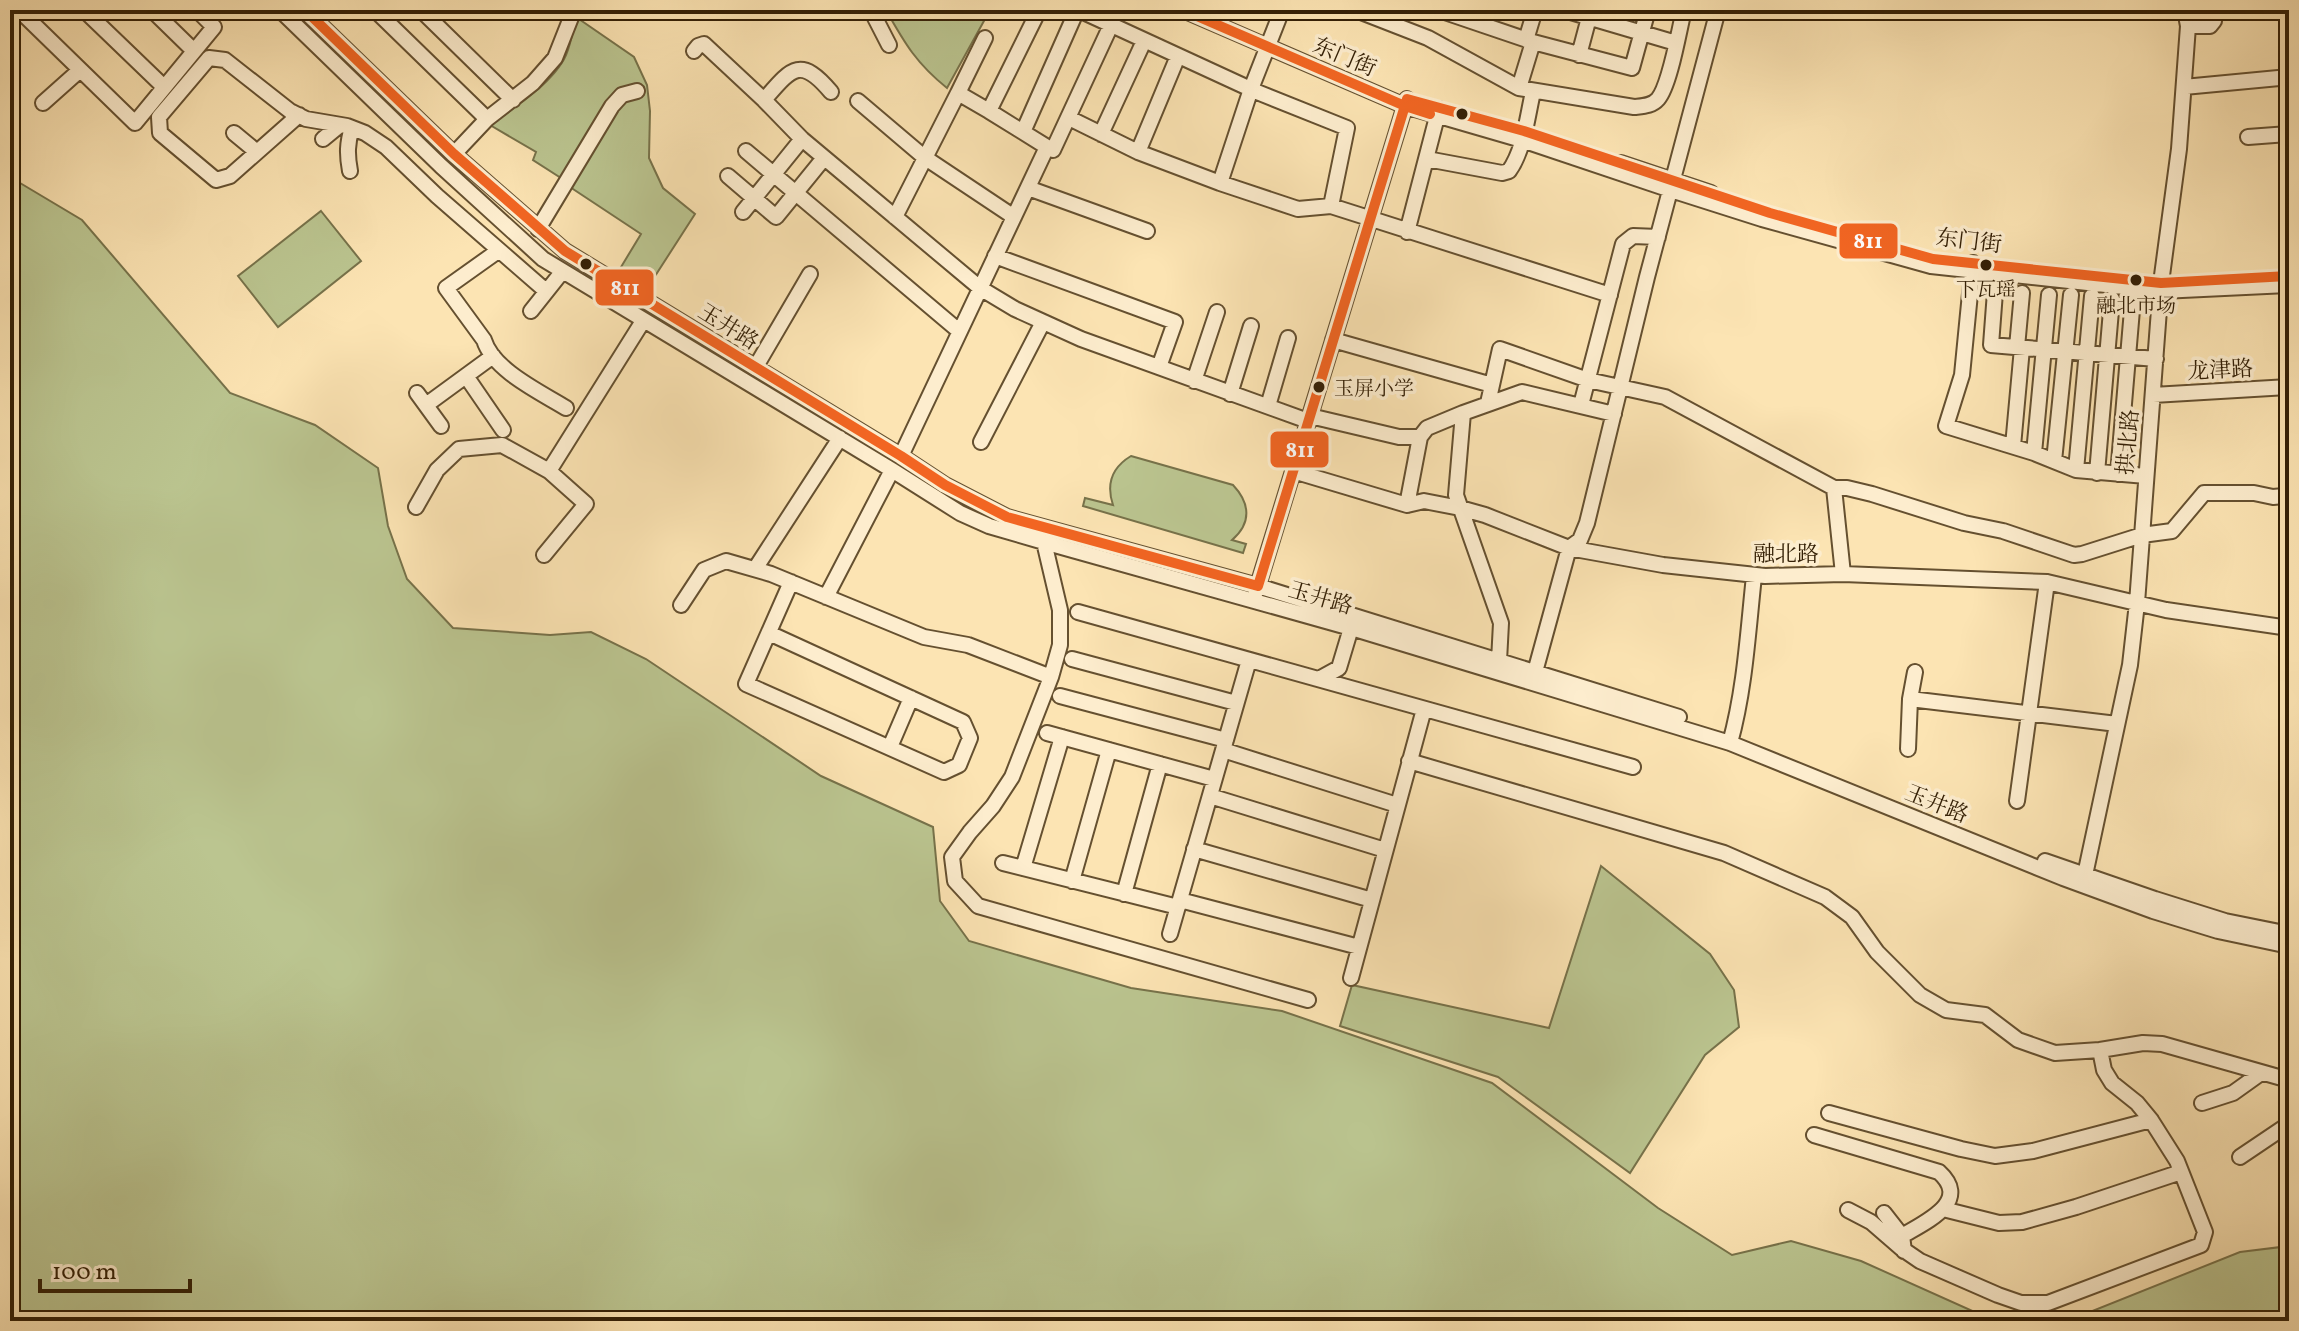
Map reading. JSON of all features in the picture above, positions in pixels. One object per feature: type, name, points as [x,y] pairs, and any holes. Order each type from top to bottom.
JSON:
[{"type":"street","points":[[19,10],[135,123],[214,27],[197,10]]},
{"type":"street","points":[[84,10],[164,87]]},
{"type":"street","points":[[152,10],[194,51]]},
{"type":"street","name":"玉井路","points":[[280,10],[441,166],[543,259],[960,513],[989,526],[1044,542],[1255,593],[1355,629],[1731,739],[2063,878],[2218,931],[2289,946]]},
{"type":"street","name":"玉井路","points":[[305,10],[454,154],[565,251],[945,485],[1007,517],[1255,593],[1535,672],[1731,739],[2036,858],[2225,921],[2289,934]]},
{"type":"street","points":[[375,10],[487,119]]},
{"type":"street","points":[[421,10],[513,100]]},
{"type":"street","points":[[454,154],[487,119],[533,83],[555,58],[574,10]]},
{"type":"street","points":[[871,10],[889,45]]},
{"type":"street","points":[[989,111],[1039,10]]},
{"type":"street","points":[[1023,132],[1078,10],[1251,89],[1347,128],[1331,206]]},
{"type":"street","name":"东门街","points":[[1183,10],[1406,102],[1523,135],[1672,186],[1933,259],[2161,287],[2289,285]]},
{"type":"street","name":"东门街","points":[[1205,10],[1270,44]]},
{"type":"street","points":[[1220,183],[1251,89],[1282,10]]},
{"type":"street","points":[[1356,10],[1393,17],[1526,90],[1634,107],[1647,106],[1658,100],[1684,10]]},
{"type":"street","points":[[1439,10],[1530,41],[1632,68],[1648,10]]},
{"type":"street","points":[[1427,159],[1502,173],[1509,171],[1523,135],[1535,10]]},
{"type":"street","points":[[1564,10],[1590,14],[1676,43]]},
{"type":"street","points":[[1535,672],[1569,548],[1580,540],[1587,523],[1619,387],[1718,10]]},
{"type":"street","name":"拱北路","points":[[2085,875],[2130,665],[2161,287],[2179,149],[2188,26],[2185,10]]},
{"type":"street","points":[[2188,26],[2210,26],[2214,21],[2212,10]]},
{"type":"street","points":[[1579,55],[1590,14]]},
{"type":"street","points":[[958,93],[1053,150],[1111,25]]},
{"type":"street","points":[[895,217],[985,38]]},
{"type":"street","points":[[1101,134],[1144,41]]},
{"type":"street","points":[[694,51],[704,44],[824,158],[980,288],[1015,309],[1081,339],[1230,394],[1309,419],[1399,437],[1420,437]]},
{"type":"street","points":[[1138,152],[1178,56]]},
{"type":"street","points":[[299,115],[230,176],[216,180],[160,133],[159,117],[209,58],[225,60],[290,111],[299,115],[306,119],[365,133],[386,147],[546,291]]},
{"type":"street","points":[[764,100],[787,75],[799,69],[810,70],[831,92]]},
{"type":"street","points":[[43,103],[80,70]]},
{"type":"street","points":[[2184,87],[2289,77]]},
{"type":"street","points":[[538,229],[612,106],[622,95],[637,91]]},
{"type":"street","points":[[858,101],[924,157],[1014,217]]},
{"type":"street","points":[[1255,593],[1406,102]]},
{"type":"street","points":[[1407,232],[1438,112]]},
{"type":"street","points":[[1069,118],[1138,152],[1298,209],[1331,206],[1610,295]]},
{"type":"street","points":[[323,139],[346,127]]},
{"type":"street","points":[[346,127],[350,171]]},
{"type":"street","points":[[234,133],[257,152]]},
{"type":"street","points":[[2248,137],[2289,134]]},
{"type":"street","points":[[743,212],[802,139]]},
{"type":"street","points":[[901,456],[1047,147]]},
{"type":"street","points":[[746,151],[959,331]]},
{"type":"street","points":[[728,176],[776,217],[824,158]]},
{"type":"street","points":[[1028,188],[1147,231]]},
{"type":"street","points":[[1581,405],[1623,244],[1633,236],[1658,237]]},
{"type":"street","points":[[498,251],[446,288],[484,340],[487,350],[514,375],[566,408]]},
{"type":"street","points":[[995,256],[1175,322],[1159,367]]},
{"type":"street","points":[[1973,266],[1962,375],[1946,426],[2034,453],[2076,470],[2146,476]]},
{"type":"street","points":[[531,311],[562,272]]},
{"type":"street","points":[[755,368],[810,274]]},
{"type":"street","name":"东门街","points":[[2161,287],[2289,276]]},
{"type":"street","points":[[1995,292],[1991,345],[2156,359]]},
{"type":"street","points":[[2013,446],[2022,293]]},
{"type":"street","points":[[2034,453],[2049,295]]},
{"type":"street","points":[[2054,461],[2071,295]]},
{"type":"street","points":[[2076,470],[2092,296]]},
{"type":"street","points":[[2118,474],[2133,298]]},
{"type":"street","points":[[2097,473],[2112,299]]},
{"type":"street","points":[[1194,381],[1217,312]]},
{"type":"street","points":[[549,471],[643,321]]},
{"type":"street","points":[[981,442],[1043,322]]},
{"type":"street","points":[[1230,394],[1251,326]]},
{"type":"street","points":[[1268,406],[1288,338]]},
{"type":"street","points":[[1333,340],[1492,385]]},
{"type":"street","points":[[1488,403],[1500,349],[1588,380],[1665,397],[1834,488],[1872,494],[1964,523],[2003,531],[2074,555],[2142,535],[2172,531],[2204,493],[2254,493],[2273,497],[2284,496],[2289,489]]},
{"type":"street","points":[[441,426],[422,399],[466,376],[493,356]]},
{"type":"street","points":[[466,376],[503,430]]},
{"type":"street","name":"龙津路","points":[[2153,395],[2289,387]]},
{"type":"street","points":[[1407,505],[1420,437],[1427,428],[1522,392],[1614,414]]},
{"type":"street","points":[[1463,413],[1456,495],[1501,623],[1499,661]]},
{"type":"street","points":[[755,569],[840,438]]},
{"type":"street","points":[[416,507],[437,470],[459,449],[502,445],[549,471],[586,504],[544,555]]},
{"type":"street","points":[[826,597],[892,470]]},
{"type":"street","name":"融北路","points":[[1293,471],[1407,505],[1424,501],[1460,508],[1569,548],[1663,565],[1754,576],[1843,574],[2047,582],[2166,610],[2289,628]]},
{"type":"street","points":[[1834,488],[1843,574]]},
{"type":"street","points":[[1044,542],[1060,610],[1060,645],[1051,677],[1012,777],[952,857],[955,881],[978,906],[1308,1000]]},
{"type":"street","points":[[681,605],[704,570],[726,561],[791,582],[924,637],[968,645],[1051,677]]},
{"type":"street","points":[[1731,739],[1745,660],[1754,576]]},
{"type":"street","points":[[769,633],[963,722],[970,738],[959,765],[944,772],[746,684],[791,582]]},
{"type":"street","points":[[2017,801],[2047,582]]},
{"type":"street","points":[[1078,612],[1633,767]]},
{"type":"street","points":[[1319,679],[1339,668],[1355,629]]},
{"type":"street","points":[[1355,629],[1345,670],[1355,690]]},
{"type":"street","points":[[1072,659],[1236,703]]},
{"type":"street","points":[[1170,934],[1249,660]]},
{"type":"street","points":[[1908,749],[1910,699],[1915,672]]},
{"type":"street","points":[[1060,696],[1224,745],[1397,805]]},
{"type":"street","points":[[890,747],[911,698]]},
{"type":"street","points":[[1910,699],[2117,724]]},
{"type":"street","points":[[1351,978],[1424,709]]},
{"type":"street","points":[[1047,733],[1214,779]]},
{"type":"street","points":[[1023,868],[1062,737]]},
{"type":"street","points":[[1072,881],[1109,750]]},
{"type":"street","points":[[1409,761],[1724,853],[1825,897],[1852,917],[1877,952],[1920,995],[1946,1010],[1985,1015],[2018,1040],[2055,1053],[2143,1043],[2162,1044],[2289,1080]]},
{"type":"street","points":[[1124,894],[1160,764]]},
{"type":"street","points":[[1210,796],[1385,850]]},
{"type":"street","points":[[1194,849],[1372,900]]},
{"type":"street","points":[[1003,863],[1359,947]]},
{"type":"street","points":[[1884,1213],[1903,1243],[1920,1261],[2021,1303],[2048,1303],[2201,1245],[2205,1232],[2177,1161],[2137,1103],[2112,1083],[2104,1070],[2100,1050]]},
{"type":"street","points":[[2202,1103],[2233,1093],[2261,1073]]},
{"type":"street","points":[[1829,1113],[1995,1156],[2033,1151],[2151,1120]]},
{"type":"street","points":[[2240,1157],[2289,1124]]},
{"type":"street","points":[[1814,1135],[1939,1172],[1947,1179],[1949,1199],[1943,1209],[1903,1243]]},
{"type":"street","points":[[1943,1209],[1999,1223],[2022,1222],[2181,1172]]},
{"type":"street","points":[[1848,1210],[1903,1243]]},
{"type":"green space","points":[[886,10],[990,10],[947,88],[912,53]]},
{"type":"green space","points":[[576,17],[634,57],[647,85],[649,158],[663,188],[695,214],[648,287],[618,272],[641,234],[533,160],[536,152],[490,125],[532,94],[560,65],[568,51]]},
{"type":"green space","points":[[10,177],[82,220],[230,393],[315,425],[378,468],[388,526],[407,579],[453,628],[550,635],[591,632],[646,659],[821,776],[933,827],[940,901],[969,941],[1131,988],[1282,1011],[1492,1083],[1658,1208],[1732,1255],[1791,1241],[1861,1261],[1979,1314],[2070,1320],[2240,1252],[2289,1246],[2289,1321],[10,1321]]},
{"type":"green space","points":[[321,211],[361,261],[278,327],[238,276]]},
{"type":"green space","points":[[1131,456],[1233,485],[1243,499],[1246,520],[1232,540],[1246,544],[1243,553],[1083,506],[1085,498],[1113,505],[1110,490],[1112,477]]},
{"type":"green space","points":[[1601,866],[1710,954],[1734,990],[1739,1027],[1705,1055],[1630,1173],[1498,1077],[1340,1026],[1352,985],[1549,1028]]},
{"type":"transit line","name":"811","points":[[305,10],[454,154],[565,251],[945,485],[1007,517],[1258,586],[1407,99],[1524,131],[1770,213],[1933,259],[2161,283],[2289,276]]},
{"type":"transit line","name":"811","points":[[1183,10],[1430,114]]},
{"type":"place","name":"下瓦瑶","points":[[1986,265]]},
{"type":"place","name":"融北市场","points":[[2136,280]]},
{"type":"place","name":"玉屏小学","points":[[1319,387]]}]
